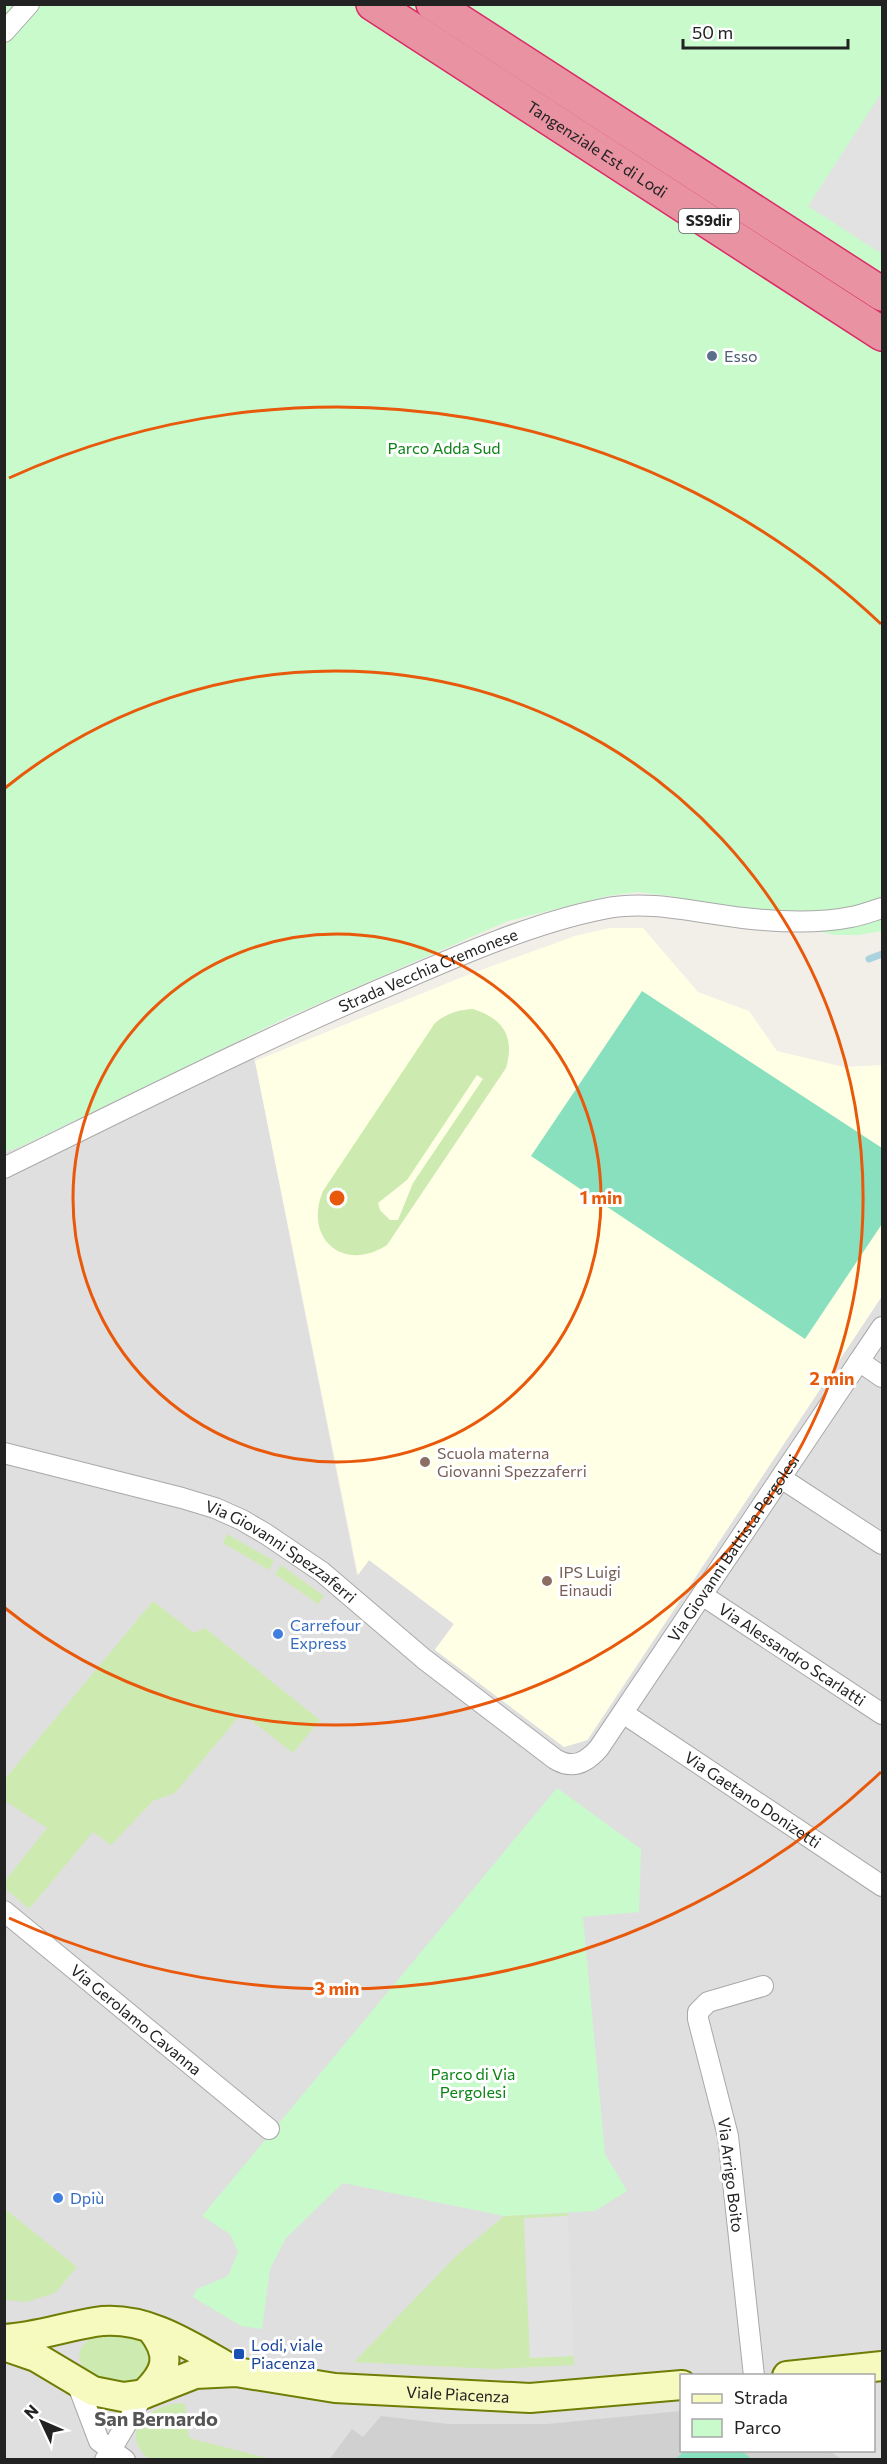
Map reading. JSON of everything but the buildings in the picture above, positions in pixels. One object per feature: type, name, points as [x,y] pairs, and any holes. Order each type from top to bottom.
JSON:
[{"type":"highway","name":"Tangenziale Est di Lodi","points":[[373,4],[882,334]]},
{"type":"highway","name":"Tangenziale Est di Lodi","points":[[433,4],[882,294]]},
{"type":"street","points":[[4,32],[29,4]]},
{"type":"street","name":"Strada Vecchia Cremonese","points":[[4,1168],[254,1046],[359,998],[450,960],[568,917],[605,908],[630,906],[671,908],[744,918],[811,921],[851,917],[882,908]]},
{"type":"street","name":"Via Giovanni Battista Pergolesi","points":[[579,1764],[592,1756],[623,1713],[882,1327]]},
{"type":"street","points":[[859,1361],[882,1377]]},
{"type":"street","name":"Via Giovanni Spezzaferri","points":[[4,1453],[182,1498],[215,1508],[242,1520],[322,1572],[424,1659],[555,1759],[563,1764],[579,1764]]},
{"type":"street","points":[[781,1478],[882,1544]]},
{"type":"street","name":"Via Alessandro Scarlatti","points":[[702,1595],[882,1714]]},
{"type":"street","name":"Via Gaetano Donizetti","points":[[623,1713],[882,1886]]},
{"type":"street","name":"Via Gerolamo Cavanna","points":[[4,1911],[269,2128]]},
{"type":"street","name":"Via Arrigo Boito","points":[[754,2374],[728,2136],[698,2012],[708,2002],[763,1986]]},
{"type":"street","points":[[4,2339],[32,2336],[80,2325],[113,2320],[130,2322],[152,2330],[164,2349],[165,2360],[156,2382],[144,2394],[114,2456],[99,2441],[70,2359],[70,2347],[80,2325]]},
{"type":"street","name":"Viale Piacenza","points":[[152,2330],[174,2337],[236,2372]]},
{"type":"street","points":[[4,2346],[36,2357],[77,2383],[108,2396],[132,2397],[144,2394]]},
{"type":"street","points":[[806,2374],[882,2366]]},
{"type":"street","name":"Viale Piacenza","points":[[144,2394],[195,2374],[236,2372],[335,2388],[530,2398],[680,2385]]},
{"type":"shaded area","points":[[882,92],[882,254],[808,206]]},
{"type":"shaded area","points":[[609,928],[643,928],[698,992],[749,1011],[777,1051],[844,1067],[882,1065],[882,1296],[587,1740],[564,1747],[435,1650],[454,1624],[369,1560],[358,1575],[255,1061],[470,974],[575,936]]},
{"type":"shaded area","points":[[242,1037],[255,1061],[357,1575],[369,1560],[454,1624],[435,1649],[564,1747],[588,1740],[882,1296],[882,2459],[5,2460],[5,1152],[22,1146]]},
{"type":"shaded area","points":[[568,2216],[574,2356],[530,2358],[524,2218]]},
{"type":"shaded area","points":[[680,2411],[680,2452],[831,2452],[842,2459],[329,2460],[352,2429],[363,2437],[381,2416],[448,2424],[547,2424]]},
{"type":"green space","name":"Parco Adda Sud","points":[[5,5],[882,5],[882,931],[858,935],[834,935],[669,896],[637,892],[608,896],[508,921],[288,1017],[22,1146],[5,1152]]},
{"type":"green space","points":[[642,991],[882,1148],[882,1224],[805,1339],[531,1156]]},
{"type":"green space","points":[[473,1009],[492,1018],[508,1038],[506,1068],[387,1245],[371,1253],[356,1255],[343,1253],[331,1246],[323,1237],[318,1208],[323,1191],[435,1023],[448,1014]],"holes":[[[477,1075],[483,1079],[413,1183],[398,1220],[390,1220],[380,1210],[378,1203],[407,1180]]]},
{"type":"green space","points":[[227,1534],[274,1561],[269,1570],[223,1543]]},
{"type":"green space","points":[[281,1565],[324,1596],[318,1604],[275,1574]]},
{"type":"green space","points":[[153,1601],[194,1633],[205,1628],[320,1720],[293,1753],[242,1713],[175,1793],[153,1801],[111,1845],[93,1832],[29,1909],[5,1888],[5,1881],[47,1828],[5,1801],[5,1779]]},
{"type":"green space","name":"Parco di Via Pergolesi","points":[[557,1788],[641,1849],[639,1912],[583,1917],[605,2154],[627,2191],[595,2211],[504,2216],[343,2183],[286,2238],[270,2269],[262,2329],[241,2326],[193,2297],[197,2289],[228,2276],[238,2252],[230,2234],[202,2216]]},
{"type":"green space","points":[[4,2208],[77,2267],[55,2293],[26,2302],[5,2300]]},
{"type":"green space","points":[[568,2213],[568,2216],[524,2219],[530,2357],[574,2356],[574,2365],[493,2369],[354,2362],[455,2257],[504,2216]]},
{"type":"green space","points":[[105,2331],[145,2340],[155,2359],[139,2382],[111,2386],[88,2373],[82,2366],[79,2353],[82,2347],[87,2341]]},
{"type":"green space","points":[[179,2403],[185,2404],[189,2438],[271,2459],[149,2459],[136,2440],[141,2422],[157,2409]]},
{"type":"green space","points":[[683,2452],[743,2452],[752,2459],[676,2459]]},
{"type":"waterway","points":[[869,959],[882,954]]},
{"type":"place","name":"Esso","points":[[712,356]]},
{"type":"place","name":"Scuola materna Giovanni Spezzaferri","points":[[425,1462]]},
{"type":"place","name":"IPS Luigi Einaudi","points":[[547,1581]]},
{"type":"place","name":"Carrefour Express","points":[[278,1634]]},
{"type":"place","name":"Dpiù","points":[[58,2198]]},
{"type":"place","name":"Lodi, viale Piacenza","points":[[239,2354]]},
{"type":"district","name":"San Bernardo","points":[[156,2419]]}]
